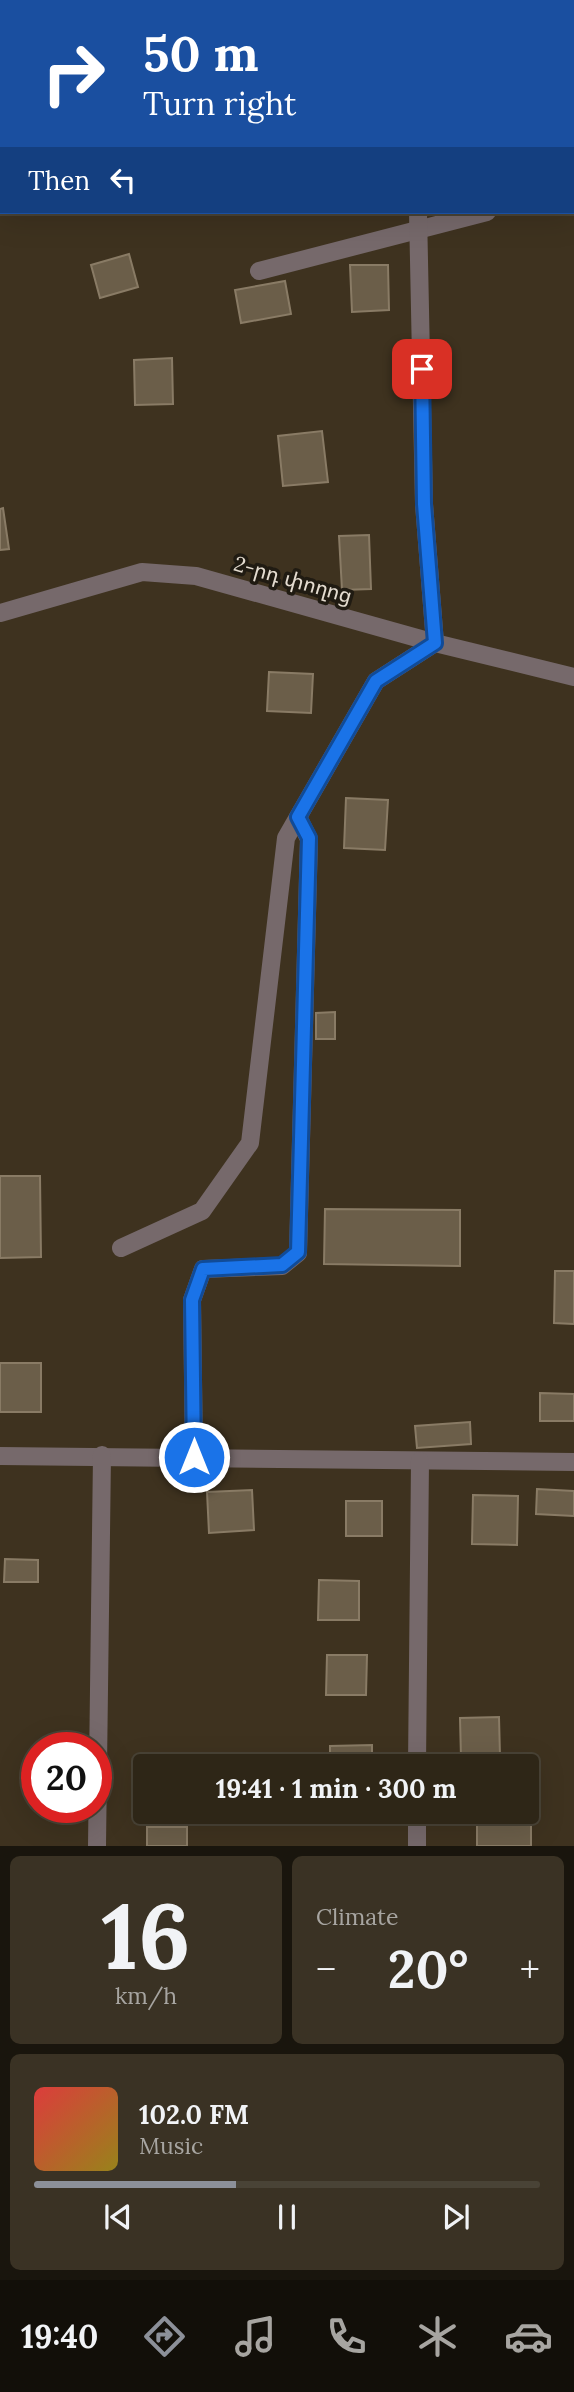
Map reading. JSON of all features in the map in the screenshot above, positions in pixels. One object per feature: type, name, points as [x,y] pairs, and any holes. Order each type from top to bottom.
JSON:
[{"type":"street","points":[[121,1248],[202,1211],[250,1143],[286,838],[376,681],[435,643],[424,504],[418,214]]},
{"type":"street","points":[[259,271],[479,214]]},
{"type":"street","name":"2-րդ փողոց","points":[[0,612],[142,572],[196,576],[435,643],[569,675]]},
{"type":"street","points":[[569,675],[574,657]]},
{"type":"street","points":[[194,1457],[192,1300],[203,1269],[282,1265],[298,1252],[309,838],[298,817]]},
{"type":"street","points":[[0,1455],[574,1462]]},
{"type":"street","points":[[97,1846],[102,1455]]},
{"type":"street","points":[[417,1754],[419,1461]]},
{"type":"street","points":[[417,1824],[417,1846]]},
{"type":"building","points":[[129,254],[138,287],[100,298],[91,265]]},
{"type":"building","points":[[350,265],[388,265],[389,310],[352,312]]},
{"type":"building","points":[[285,281],[291,314],[241,323],[235,290]]},
{"type":"building","points":[[172,358],[173,404],[135,405],[134,360]]},
{"type":"building","points":[[322,431],[328,482],[283,486],[278,436]]},
{"type":"building","points":[[3,508],[9,549],[0,550],[0,509]]},
{"type":"building","points":[[369,535],[371,589],[342,590],[339,536]]},
{"type":"building","points":[[269,672],[313,674],[311,713],[267,711]]},
{"type":"building","points":[[346,798],[388,800],[385,850],[344,848]]},
{"type":"building","points":[[335,1012],[335,1039],[316,1039],[316,1013]]},
{"type":"building","points":[[0,1176],[40,1176],[41,1257],[0,1258]]},
{"type":"building","points":[[325,1209],[460,1210],[460,1266],[324,1264]]},
{"type":"building","points":[[555,1271],[574,1271],[574,1324],[554,1323]]},
{"type":"building","points":[[0,1363],[41,1363],[41,1412],[0,1412]]},
{"type":"building","points":[[540,1393],[574,1394],[574,1421],[540,1421]]},
{"type":"building","points":[[470,1422],[471,1444],[417,1448],[415,1426]]},
{"type":"building","points":[[537,1489],[574,1491],[574,1516],[536,1514]]},
{"type":"building","points":[[252,1490],[254,1530],[209,1533],[207,1492]]},
{"type":"building","points":[[473,1495],[518,1496],[517,1545],[472,1544]]},
{"type":"building","points":[[346,1501],[382,1501],[382,1536],[346,1536]]},
{"type":"building","points":[[5,1559],[38,1560],[38,1582],[4,1582]]},
{"type":"building","points":[[319,1580],[359,1581],[359,1620],[318,1620]]},
{"type":"building","points":[[327,1655],[367,1655],[366,1695],[326,1695]]},
{"type":"building","points":[[499,1717],[500,1754],[461,1754],[460,1718]]},
{"type":"building","points":[[372,1745],[372,1754],[330,1754],[330,1746]]},
{"type":"building","points":[[477,1824],[531,1824],[531,1846],[477,1846]]},
{"type":"building","points":[[147,1827],[187,1827],[187,1846],[147,1846]]},
{"type":"route","points":[[194,1457],[192,1300],[203,1269],[282,1265],[298,1252],[309,838],[298,817],[376,681],[435,643],[424,504],[422,369]]}]
